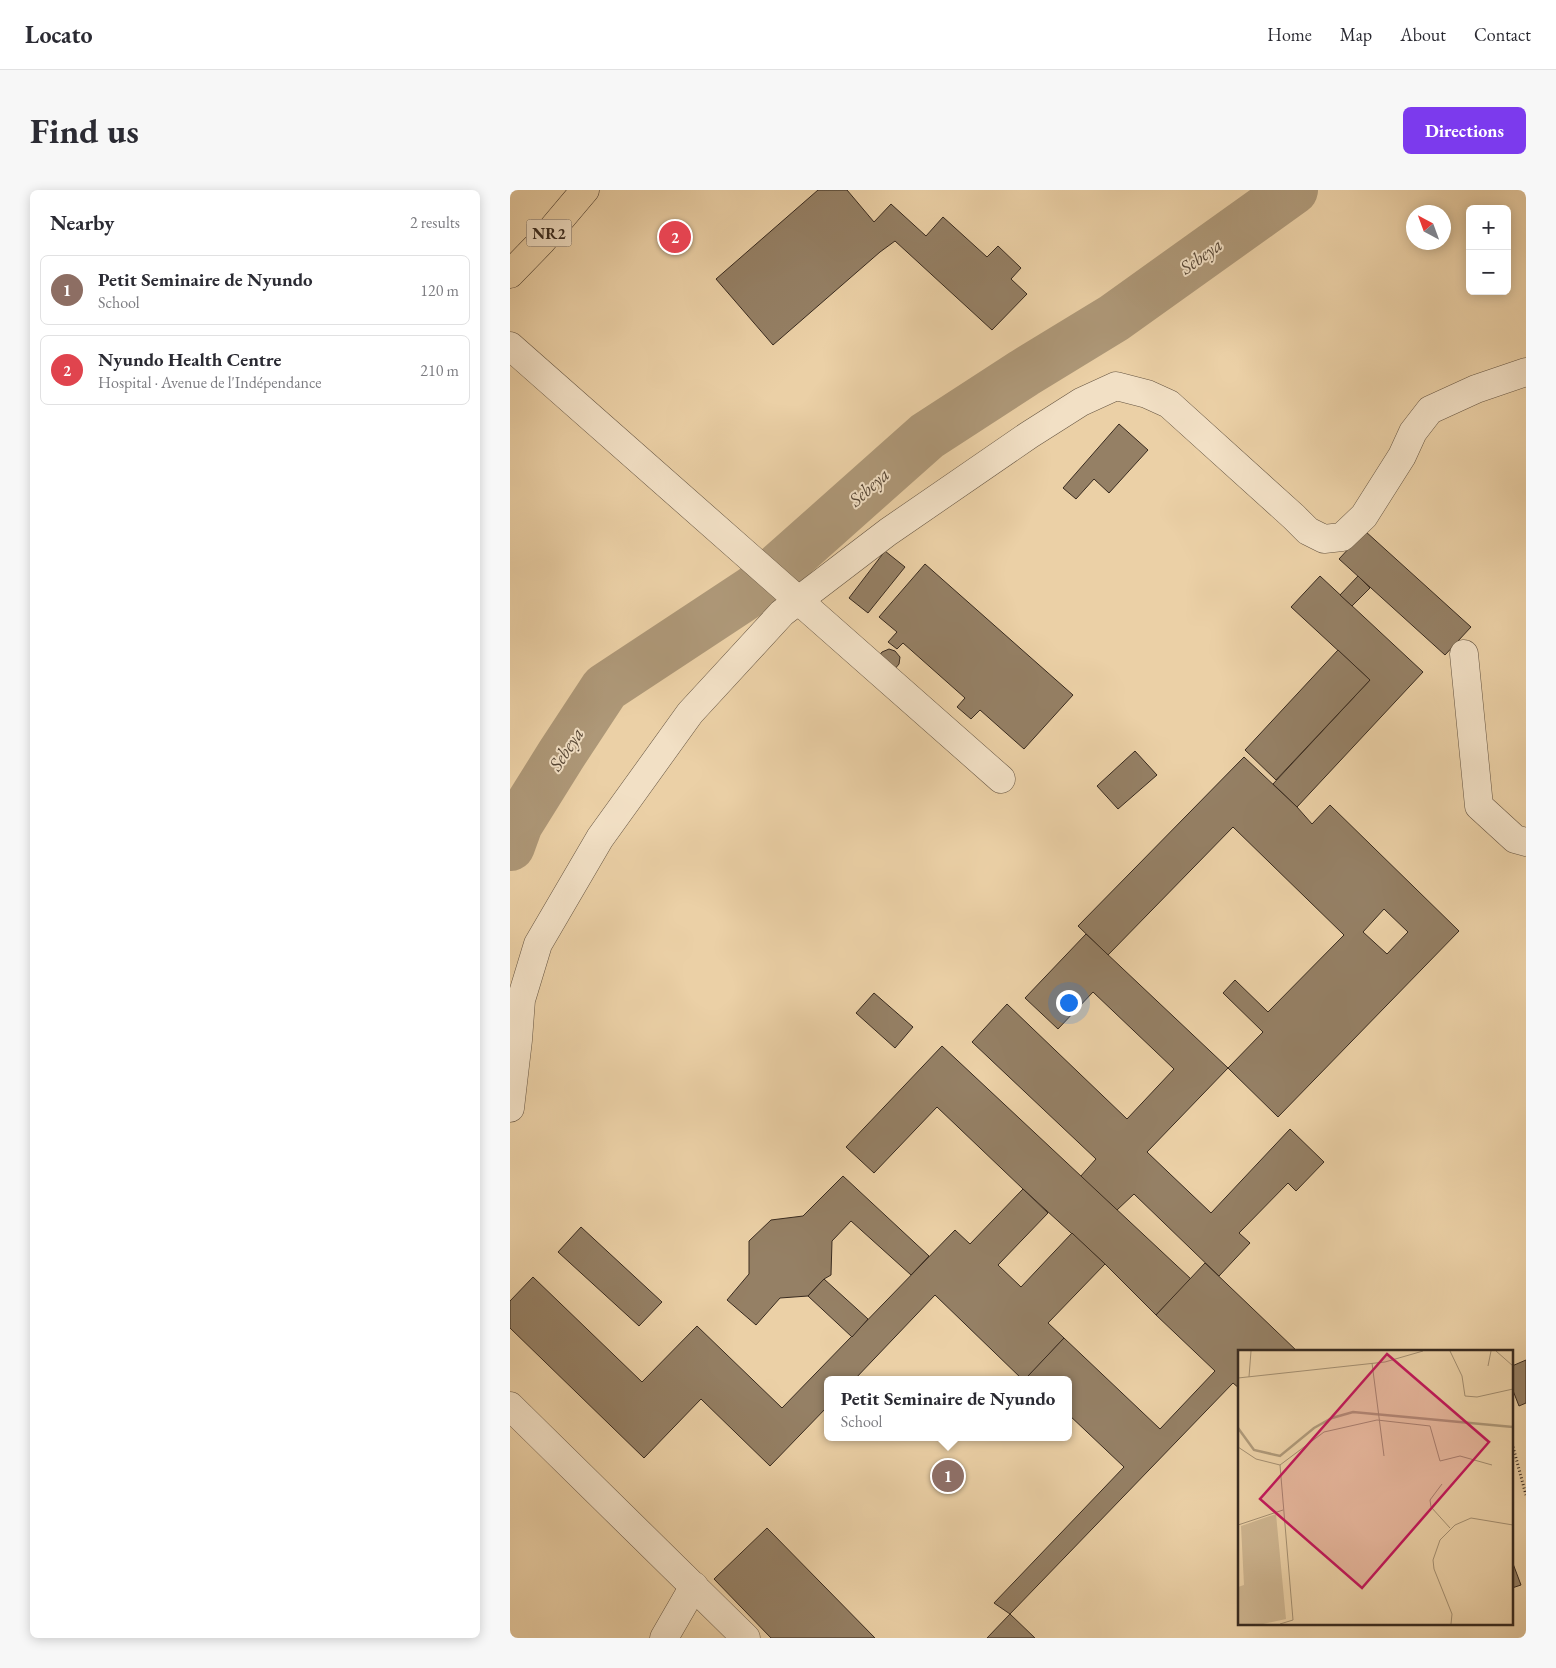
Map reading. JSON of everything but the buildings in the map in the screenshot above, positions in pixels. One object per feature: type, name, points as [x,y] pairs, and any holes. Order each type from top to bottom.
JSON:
[{"type":"highway","name":"NR2","points":[[510,274],[542,241],[585,190]]},
{"type":"street","points":[[510,346],[1001,779]]},
{"type":"street","points":[[510,1108],[521,1000],[538,944],[600,838],[690,714],[782,613],[789,592],[888,532],[1029,435],[1081,402],[1116,386],[1147,394],[1169,404],[1308,531],[1324,539],[1342,537],[1364,516],[1402,456],[1413,432],[1430,410],[1476,389],[1526,372]]},
{"type":"street","points":[[1464,654],[1479,806],[1515,839],[1526,842]]},
{"type":"street","points":[[510,1406],[746,1638]]},
{"type":"street","points":[[664,1638],[694,1586]]},
{"type":"path","points":[[1514,1451],[1526,1496]]},
{"type":"waterway","name":"Sebeya","points":[[510,846],[518,824],[605,688],[755,589],[927,436],[1024,373],[1114,318],[1293,190]]},
{"type":"place","name":"Nyundo Health Centre","points":[[675,237]]},
{"type":"place","name":"Petit Seminaire de Nyundo","points":[[948,1476]]}]
